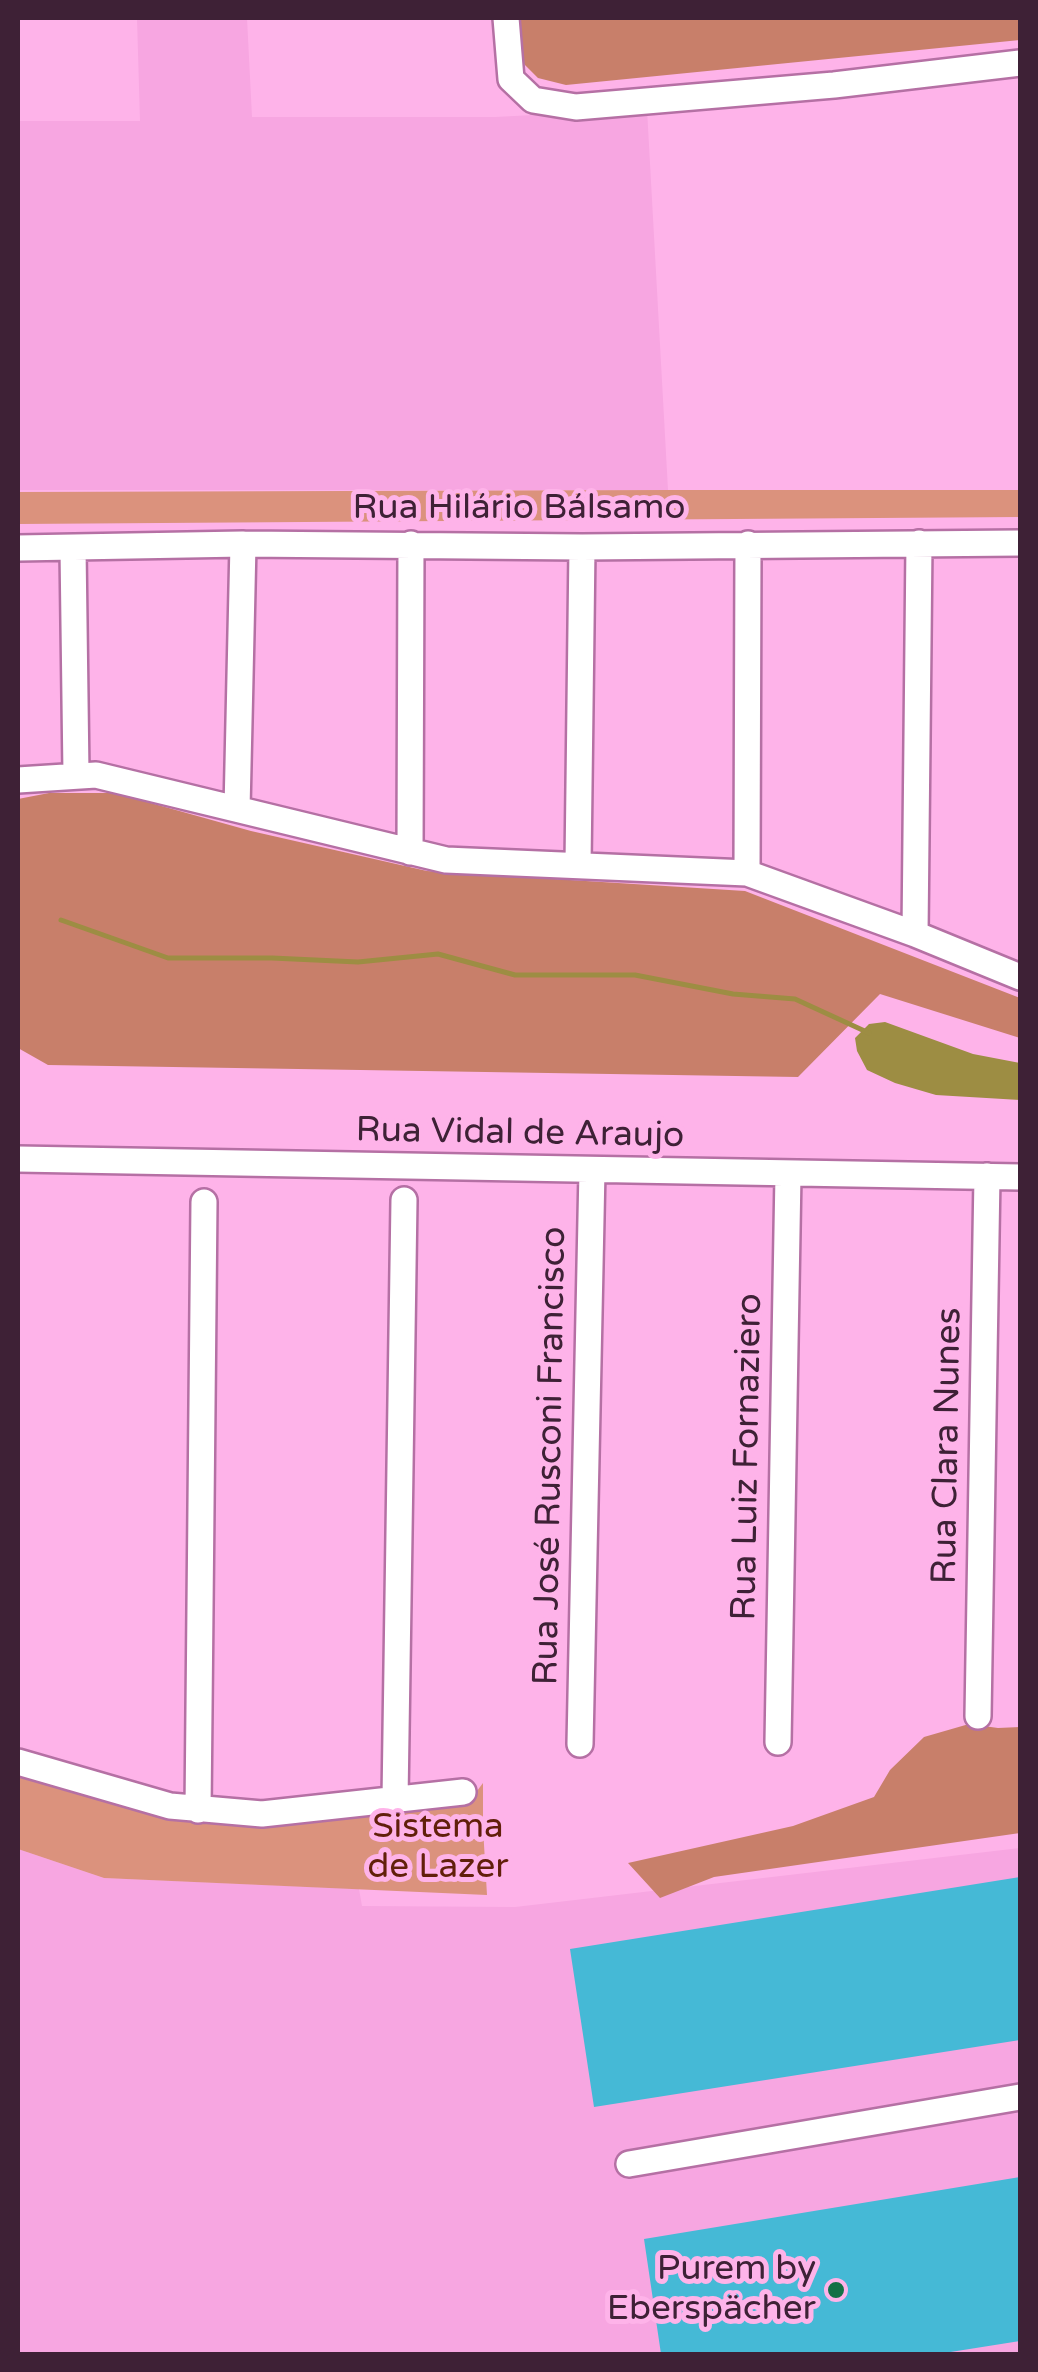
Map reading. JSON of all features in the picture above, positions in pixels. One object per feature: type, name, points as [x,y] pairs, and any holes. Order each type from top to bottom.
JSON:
[{"type":"street","points":[[506,18],[510,79],[533,100],[576,107],[834,85],[1020,63]]},
{"type":"street","points":[[916,934],[920,542]]},
{"type":"street","name":"Rua Hilário Bálsamo","points":[[18,548],[1020,543]]},
{"type":"street","points":[[237,809],[244,544]]},
{"type":"street","points":[[410,852],[411,544]]},
{"type":"street","points":[[747,873],[748,544]]},
{"type":"street","points":[[578,864],[582,547]]},
{"type":"street","points":[[72,548],[76,774]]},
{"type":"street","points":[[18,780],[96,775],[446,860],[747,873],[916,934],[1020,977]]},
{"type":"street","name":"Rua Vidal de Araujo","points":[[18,1159],[1020,1177]]},
{"type":"street","name":"Rua José Rusconi Francisco","points":[[580,1744],[592,1170]]},
{"type":"street","name":"Rua Luiz Fornaziero","points":[[778,1742],[788,1174]]},
{"type":"street","name":"Rua Clara Nunes","points":[[978,1716],[987,1176]]},
{"type":"street","points":[[395,1800],[404,1200]]},
{"type":"street","points":[[198,1810],[204,1202]]},
{"type":"street","points":[[18,1762],[170,1806],[198,1810],[262,1814],[463,1792]]},
{"type":"street","points":[[629,2164],[1020,2097]]},
{"type":"shaded area","points":[[137,18],[247,18],[252,117],[495,117],[647,109],[668,490],[18,490],[18,121],[140,121]]},
{"type":"shaded area","points":[[518,18],[1020,18],[1020,40],[566,85],[538,78],[524,64]]},
{"type":"shaded area","points":[[49,793],[115,793],[251,831],[427,871],[745,891],[1020,998],[1020,1038],[880,994],[798,1077],[48,1065],[18,1048],[18,799]]},
{"type":"shaded area","points":[[885,1022],[973,1054],[1020,1063],[1020,1100],[936,1095],[867,1070],[855,1038],[869,1024]]},
{"type":"shaded area","points":[[969,1724],[1020,1727],[1020,1833],[714,1877],[660,1898],[628,1863],[793,1826],[874,1797],[890,1770],[924,1737]]},
{"type":"shaded area","points":[[1020,1848],[1020,2354],[18,2354],[18,1849],[104,1878],[359,1889],[362,1906],[515,1907]]},
{"type":"green space","points":[[1020,490],[1020,517],[18,524],[18,492]]},
{"type":"green space","name":"Sistema de Lazer","points":[[18,1770],[192,1819],[238,1825],[471,1799],[483,1783],[487,1895],[104,1878],[18,1849]]},
{"type":"building","points":[[1020,1877],[1020,2040],[594,2107],[570,1949]]},
{"type":"building","name":"Purem by Eberspächer","points":[[1020,2177],[1020,2341],[938,2354],[661,2354],[644,2239]]},
{"type":"waterway","points":[[61,920],[168,958],[358,962],[438,954],[515,975],[635,975],[733,994],[795,999],[869,1033]]},
{"type":"place","name":"Purem by Eberspächer","points":[[836,2290]]}]
